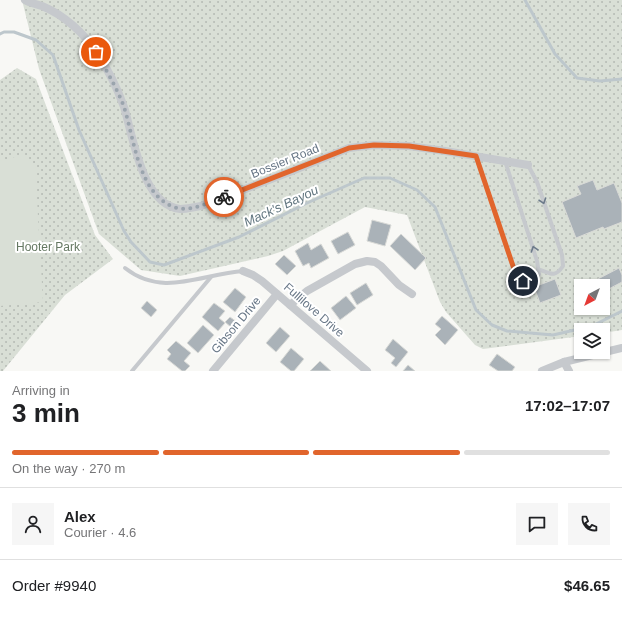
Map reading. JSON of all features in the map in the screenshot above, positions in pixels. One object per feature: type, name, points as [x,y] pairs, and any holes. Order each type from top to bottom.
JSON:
[{"type":"street","name":"Bossier Road","points":[[25,0],[52,12],[69,22],[96,52],[124,106],[138,160],[149,185],[161,199],[173,207],[188,208],[201,206],[349,148],[374,145],[409,146],[528,165]]},
{"type":"street","points":[[290,305],[307,291],[355,264],[367,261],[375,262],[381,266],[399,285],[412,294]]},
{"type":"street","name":"Fullilove Drive","points":[[243,271],[257,277],[367,371]]},
{"type":"street","name":"Gibson Drive","points":[[213,371],[277,294]]},
{"type":"street","points":[[542,371],[564,362],[622,348]]},
{"type":"street","points":[[564,362],[569,371]]},
{"type":"lane","points":[[476,156],[515,272],[523,281],[533,280],[539,274],[538,261],[505,161]]},
{"type":"lane","points":[[528,165],[537,182],[562,255],[563,266],[558,273],[552,274],[538,269]]},
{"type":"lane","points":[[125,268],[145,280],[162,283],[182,282],[243,271]]},
{"type":"lane","points":[[132,371],[211,277]]},
{"type":"green space","points":[[22,0],[622,0],[622,330],[610,332],[610,323],[574,323],[574,337],[483,349],[475,345],[446,312],[440,302],[407,215],[365,207],[283,251],[268,256],[180,276],[141,270],[99,234],[39,69]]},
{"type":"green space","name":"Hooter Park","points":[[17,68],[36,79],[95,235],[113,259],[65,295],[3,371],[0,371],[0,80]]},
{"type":"green space","points":[[22,155],[35,166],[43,302],[0,306],[0,161]]},
{"type":"building","points":[[593,180],[597,190],[614,183],[622,203],[622,222],[604,229],[603,227],[576,238],[562,202],[581,194],[577,186]]},
{"type":"building","points":[[372,220],[391,225],[385,246],[367,241]]},
{"type":"building","points":[[348,232],[355,245],[338,254],[331,241]]},
{"type":"building","points":[[401,234],[426,258],[415,270],[390,246]]},
{"type":"building","points":[[308,243],[311,250],[321,244],[329,258],[311,268],[309,263],[303,266],[295,251]]},
{"type":"building","points":[[284,255],[296,266],[287,275],[275,264]]},
{"type":"building","points":[[619,268],[622,275],[622,282],[610,288],[610,279],[598,279]]},
{"type":"building","points":[[555,279],[561,295],[540,303],[534,287]]},
{"type":"building","points":[[366,283],[373,295],[357,305],[350,293]]},
{"type":"building","points":[[235,288],[246,297],[235,312],[223,302]]},
{"type":"building","points":[[346,296],[356,308],[340,320],[331,308]]},
{"type":"building","points":[[147,301],[157,310],[151,317],[141,308]]},
{"type":"building","points":[[214,303],[225,311],[219,318],[225,323],[218,331],[202,317]]},
{"type":"building","points":[[442,316],[458,330],[445,345],[435,335],[441,329],[435,324]]},
{"type":"building","points":[[230,317],[237,322],[232,328],[225,322]]},
{"type":"building","points":[[203,325],[214,335],[198,353],[187,343]]},
{"type":"building","points":[[280,327],[290,336],[276,352],[266,343]]},
{"type":"building","points":[[393,339],[408,352],[396,367],[391,363],[395,358],[385,350]]},
{"type":"building","points":[[176,341],[191,353],[184,361],[190,366],[185,371],[182,371],[167,359],[171,354],[167,350]]},
{"type":"building","points":[[291,348],[304,359],[294,371],[291,371],[280,362]]},
{"type":"building","points":[[497,354],[515,367],[512,371],[498,371],[489,365]]},
{"type":"building","points":[[320,361],[331,371],[310,371]]},
{"type":"building","points":[[408,365],[415,371],[403,371]]},
{"type":"waterway","name":"Mack's Bayou","points":[[525,0],[555,54],[577,78],[600,81],[622,79]]},
{"type":"waterway","name":"Mack's Bayou","points":[[0,34],[4,32],[14,32],[36,40],[53,55],[79,130],[124,231],[131,242],[150,262],[164,265],[239,237],[307,203],[364,178],[390,178],[417,190],[435,207],[476,310],[492,325],[507,331],[553,335],[592,326],[622,311]]},
{"type":"way so far","points":[[96,52],[124,106],[138,160],[149,185],[154,192],[173,207],[180,209],[201,206],[224,197]]},
{"type":"route","points":[[224,197],[349,148],[374,145],[409,146],[476,156],[515,272],[523,281]]}]
